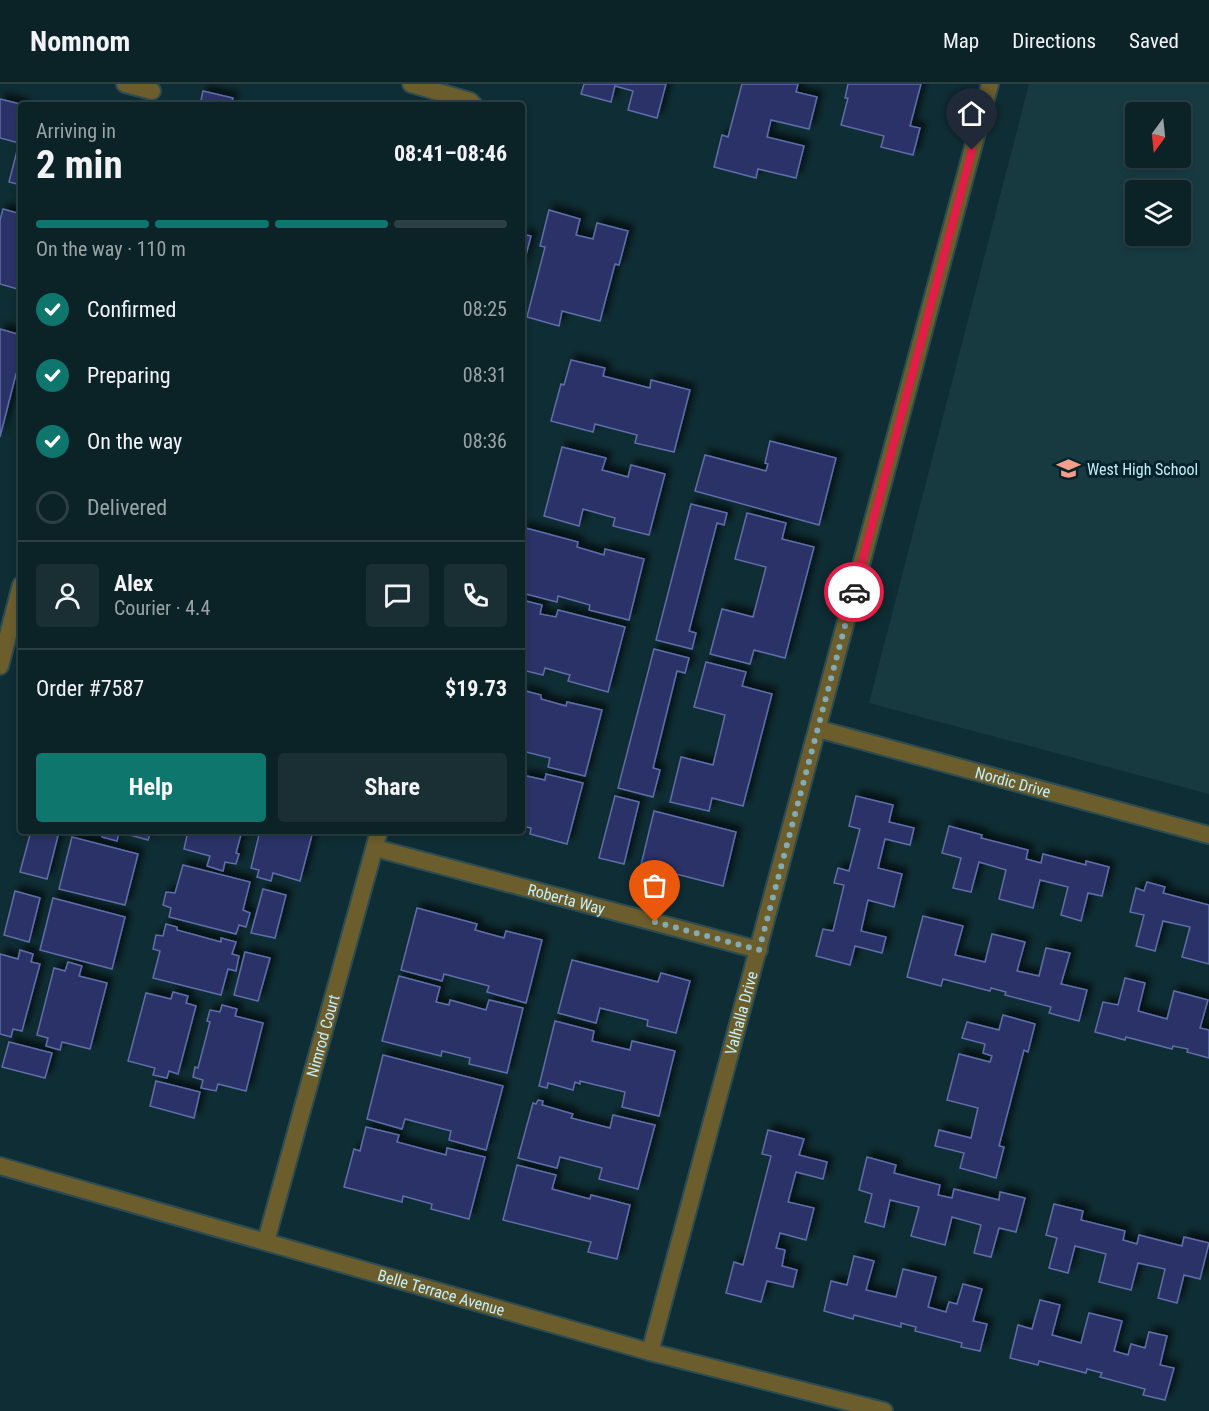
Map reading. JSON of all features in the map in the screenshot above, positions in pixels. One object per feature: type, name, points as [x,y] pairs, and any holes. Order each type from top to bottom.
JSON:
[{"type":"street","points":[[125,84],[151,93]]},
{"type":"street","points":[[411,84],[471,102]]},
{"type":"street","name":"Valhalla Drive","points":[[650,1352],[990,84]]},
{"type":"street","points":[[0,666],[18,597]]},
{"type":"street","name":"Nordic Drive","points":[[818,729],[1209,835]]},
{"type":"street","name":"Nimrod Court","points":[[267,1241],[379,834]]},
{"type":"street","name":"Roberta Way","points":[[375,848],[759,950]]},
{"type":"street","name":"Belle Terrace Avenue","points":[[0,1166],[650,1352],[884,1411]]},
{"type":"shaded area","name":"West High School","points":[[1029,84],[1209,84],[1209,794],[869,703]]},
{"type":"building","points":[[584,84],[666,84],[657,118],[628,110],[633,91],[615,86],[611,102],[581,94]]},
{"type":"building","points":[[742,84],[798,84],[796,92],[817,97],[809,129],[771,120],[767,137],[804,146],[796,178],[758,169],[756,178],[714,167],[722,135],[728,137]]},
{"type":"building","points":[[848,84],[921,84],[910,126],[920,128],[913,155],[881,147],[884,136],[841,125],[848,98],[845,98]]},
{"type":"building","points":[[203,91],[233,98],[232,102],[201,102]]},
{"type":"building","points":[[0,99],[18,104],[18,143],[0,138]]},
{"type":"building","points":[[18,147],[18,184],[9,182]]},
{"type":"building","points":[[3,209],[18,213],[18,289],[0,284],[0,220]]},
{"type":"building","points":[[549,210],[580,219],[576,235],[593,239],[597,223],[628,231],[619,265],[615,264],[600,321],[562,311],[559,326],[527,317],[545,247],[540,246]]},
{"type":"building","points":[[525,235],[531,236],[525,259]]},
{"type":"building","points":[[0,329],[18,334],[18,374],[16,374],[0,437]]},
{"type":"building","points":[[571,360],[605,368],[603,376],[650,388],[651,380],[690,390],[674,452],[635,443],[637,435],[595,424],[593,432],[551,421],[561,384],[564,385]]},
{"type":"building","points":[[770,441],[836,458],[819,525],[695,491],[705,455],[766,471],[768,464],[765,463]]},
{"type":"building","points":[[562,447],[606,458],[602,470],[628,477],[631,465],[665,474],[649,535],[613,526],[615,518],[583,509],[579,526],[544,516]]},
{"type":"building","points":[[691,504],[727,513],[724,525],[717,523],[689,631],[696,633],[692,649],[656,640]]},
{"type":"building","points":[[747,513],[786,523],[782,539],[814,547],[785,658],[754,650],[750,664],[710,654],[722,609],[753,617],[766,567],[735,559]]},
{"type":"building","points":[[525,528],[578,542],[577,547],[604,555],[605,549],[644,559],[629,620],[589,610],[590,605],[558,596],[557,602],[525,594]]},
{"type":"building","points":[[525,601],[542,605],[540,614],[556,617],[558,610],[625,627],[608,692],[568,681],[570,675],[545,668],[543,675],[525,671]]},
{"type":"building","points":[[654,649],[689,658],[685,673],[677,671],[653,768],[660,770],[653,797],[618,788]]},
{"type":"building","points":[[706,662],[746,672],[742,686],[772,694],[743,806],[712,798],[709,811],[670,802],[681,757],[713,765],[725,715],[694,707]]},
{"type":"building","points":[[525,691],[541,695],[541,699],[566,706],[567,702],[602,710],[585,776],[548,767],[550,758],[525,752]]},
{"type":"building","points":[[546,774],[583,783],[567,844],[530,834],[531,828],[525,827],[525,776],[545,780]]},
{"type":"building","points":[[615,796],[639,802],[624,864],[599,858]]},
{"type":"building","points":[[856,796],[893,805],[889,822],[914,828],[910,845],[885,839],[878,868],[902,874],[894,907],[868,900],[861,931],[886,937],[882,953],[855,946],[850,965],[816,956],[823,929],[833,931],[844,885],[834,883],[838,868],[849,871],[860,829],[849,826]]},
{"type":"building","points":[[654,811],[736,832],[723,886],[641,865]]},
{"type":"building","points":[[949,826],[982,835],[981,838],[1028,850],[1026,859],[1041,863],[1043,854],[1086,865],[1086,861],[1109,867],[1102,896],[1088,893],[1081,921],[1061,915],[1068,887],[1040,880],[1033,908],[999,899],[1006,870],[979,862],[971,892],[953,888],[961,858],[942,853]]},
{"type":"building","points":[[30,834],[58,836],[47,879],[20,872]]},
{"type":"building","points":[[102,834],[119,834],[117,841],[102,837]]},
{"type":"building","points":[[126,834],[150,834],[148,840]]},
{"type":"building","points":[[187,834],[241,834],[236,853],[239,854],[236,864],[225,862],[223,871],[207,866],[210,856],[184,849]]},
{"type":"building","points":[[259,834],[312,834],[300,881],[273,873],[271,881],[257,877],[259,870],[251,868]]},
{"type":"building","points":[[72,837],[138,854],[125,905],[59,889]]},
{"type":"building","points":[[183,865],[250,882],[243,910],[250,913],[246,927],[239,925],[236,934],[169,917],[171,908],[163,905],[166,892],[175,893]]},
{"type":"building","points":[[1147,882],[1165,887],[1163,893],[1209,905],[1209,964],[1182,957],[1190,927],[1163,921],[1155,951],[1136,946],[1144,915],[1130,912],[1136,888],[1144,891]]},
{"type":"building","points":[[263,889],[286,895],[275,938],[251,933]]},
{"type":"building","points":[[15,891],[40,898],[29,942],[4,935]]},
{"type":"building","points":[[53,898],[125,917],[112,969],[40,950]]},
{"type":"building","points":[[417,908],[477,924],[475,930],[504,938],[506,931],[542,940],[526,1003],[487,992],[489,986],[444,974],[442,981],[401,970]]},
{"type":"building","points":[[923,916],[963,926],[955,955],[985,962],[992,934],[1025,942],[1017,971],[1039,976],[1046,948],[1070,953],[1061,984],[1087,990],[1079,1021],[1049,1013],[1051,1007],[1005,995],[1006,992],[991,988],[990,991],[943,979],[941,986],[907,977]]},
{"type":"building","points":[[166,924],[177,927],[177,930],[221,942],[221,938],[236,942],[232,954],[239,956],[236,971],[228,969],[221,995],[153,978],[160,951],[153,949],[156,935],[163,936]]},
{"type":"building","points":[[20,950],[33,954],[31,962],[40,964],[22,1031],[13,1029],[11,1037],[0,1034],[0,954],[18,959]]},
{"type":"building","points":[[245,952],[270,958],[258,1001],[234,995]]},
{"type":"building","points":[[572,960],[658,982],[661,973],[690,981],[676,1033],[647,1026],[648,1020],[600,1008],[596,1023],[558,1013]]},
{"type":"building","points":[[68,962],[82,966],[79,976],[107,983],[90,1049],[62,1042],[60,1050],[46,1046],[48,1038],[37,1035],[54,968],[65,971]]},
{"type":"building","points":[[399,976],[440,987],[436,1002],[449,1005],[450,1000],[486,1010],[489,1000],[523,1008],[507,1073],[469,1064],[470,1058],[442,1051],[441,1056],[382,1041]]},
{"type":"building","points":[[1125,978],[1145,983],[1138,1011],[1167,1019],[1174,991],[1208,1000],[1200,1028],[1209,1030],[1209,1058],[1187,1052],[1188,1049],[1173,1046],[1172,1049],[1126,1037],[1125,1040],[1095,1032],[1103,1002],[1118,1005]]},
{"type":"building","points":[[173,992],[188,996],[186,1003],[196,1006],[178,1074],[169,1071],[167,1078],[153,1075],[155,1068],[128,1061],[146,993],[171,999]]},
{"type":"building","points":[[222,1005],[237,1009],[235,1016],[263,1023],[246,1091],[218,1084],[216,1091],[201,1088],[203,1080],[193,1077],[195,1067],[198,1068],[210,1022],[207,1021],[210,1010],[220,1012]]},
{"type":"building","points":[[1003,1015],[1035,1024],[1028,1052],[1024,1050],[999,1146],[1004,1147],[996,1178],[960,1168],[964,1153],[935,1146],[939,1130],[971,1138],[978,1108],[947,1100],[959,1054],[990,1062],[992,1056],[983,1053],[985,1044],[962,1038],[967,1022],[999,1030]]},
{"type":"building","points":[[555,1021],[594,1031],[592,1041],[630,1050],[632,1041],[675,1051],[659,1116],[622,1107],[625,1092],[580,1081],[580,1084],[575,1082],[573,1090],[548,1083],[547,1088],[539,1086]]},
{"type":"building","points":[[9,1042],[52,1053],[45,1078],[2,1067]]},
{"type":"building","points":[[383,1055],[503,1086],[486,1150],[449,1140],[451,1131],[405,1119],[402,1129],[367,1119]]},
{"type":"building","points":[[156,1081],[200,1092],[194,1118],[150,1106]]},
{"type":"building","points":[[538,1100],[543,1101],[542,1105],[573,1114],[571,1118],[610,1128],[613,1115],[655,1125],[638,1189],[599,1179],[602,1168],[560,1157],[557,1168],[518,1158],[533,1103],[536,1104]]},
{"type":"building","points":[[366,1127],[399,1135],[397,1142],[446,1155],[447,1148],[485,1157],[469,1219],[431,1209],[432,1204],[403,1196],[402,1202],[344,1187],[354,1149],[360,1151]]},
{"type":"building","points":[[768,1130],[804,1139],[799,1155],[827,1162],[823,1179],[796,1172],[788,1202],[814,1208],[806,1240],[780,1233],[776,1248],[785,1250],[782,1266],[797,1270],[793,1287],[767,1281],[761,1302],[726,1293],[734,1262],[743,1265],[771,1156],[762,1154]]},
{"type":"building","points":[[867,1157],[896,1165],[894,1173],[940,1185],[938,1195],[952,1198],[954,1189],[999,1200],[1000,1192],[1025,1198],[1016,1232],[999,1228],[991,1257],[974,1253],[981,1225],[952,1217],[945,1245],[911,1236],[919,1207],[890,1200],[884,1227],[865,1222],[872,1194],[859,1190]]},
{"type":"building","points":[[517,1165],[556,1175],[552,1189],[590,1199],[591,1195],[630,1205],[617,1259],[588,1252],[591,1242],[503,1220]]},
{"type":"building","points":[[1054,1204],[1083,1211],[1081,1220],[1125,1231],[1123,1240],[1137,1244],[1139,1235],[1182,1246],[1184,1237],[1209,1243],[1200,1279],[1184,1275],[1177,1303],[1158,1298],[1165,1269],[1138,1263],[1131,1290],[1099,1282],[1106,1254],[1075,1246],[1068,1273],[1049,1268],[1057,1238],[1046,1235]]},
{"type":"building","points":[[854,1256],[874,1261],[866,1290],[896,1297],[903,1269],[936,1277],[928,1307],[946,1312],[949,1302],[957,1304],[963,1284],[982,1289],[973,1321],[987,1324],[980,1351],[961,1347],[962,1343],[915,1331],[916,1327],[901,1323],[901,1327],[854,1315],[853,1319],[824,1311],[831,1281],[847,1285]]},
{"type":"building","points":[[1040,1300],[1060,1305],[1052,1335],[1081,1343],[1089,1313],[1122,1321],[1114,1351],[1128,1355],[1131,1344],[1145,1348],[1149,1332],[1167,1336],[1160,1365],[1174,1368],[1165,1400],[1143,1395],[1145,1389],[1100,1377],[1102,1373],[1087,1369],[1086,1373],[1039,1361],[1038,1365],[1010,1358],[1018,1325],[1032,1329]]},
{"type":"way so far","points":[[655,922],[759,950],[854,592]]},
{"type":"place","name":"West High School","points":[[1069,469]]},
{"type":"route","points":[[854,592],[972,150]]}]
